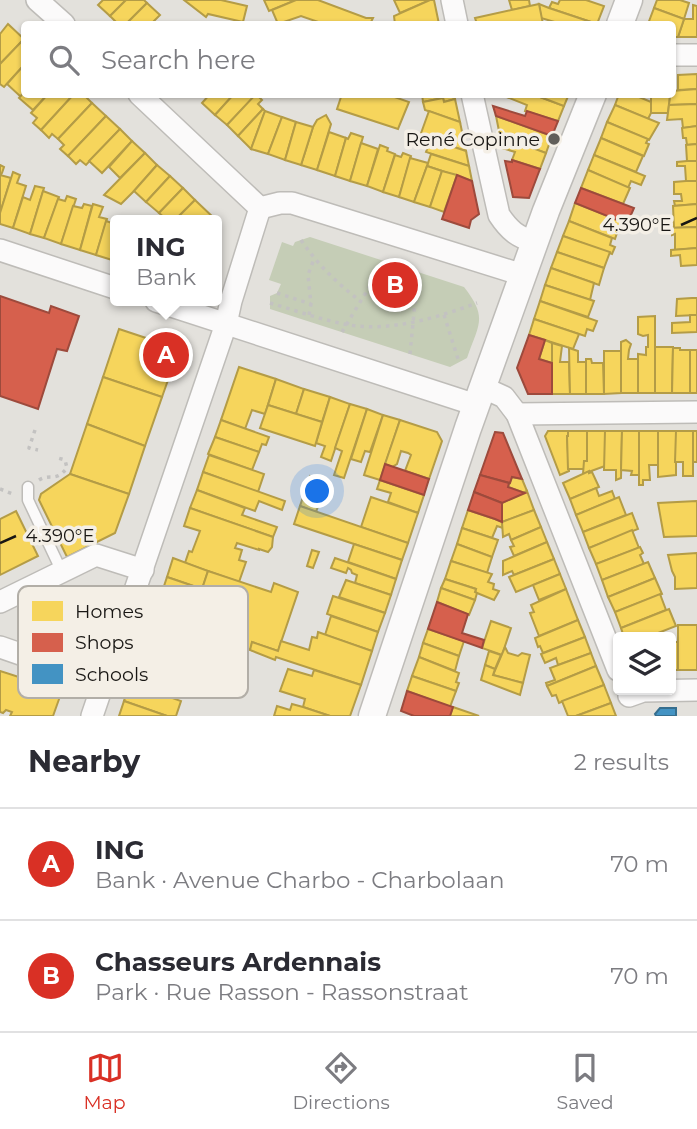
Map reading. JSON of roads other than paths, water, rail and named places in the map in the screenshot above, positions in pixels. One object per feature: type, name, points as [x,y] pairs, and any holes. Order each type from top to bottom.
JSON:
[{"type":"street","points":[[37,0],[61,21]]},
{"type":"street","points":[[452,0],[456,21]]},
{"type":"street","points":[[621,21],[629,0]]},
{"type":"street","points":[[676,55],[697,55]]},
{"type":"street","points":[[143,98],[260,208]]},
{"type":"street","points":[[473,98],[499,215],[515,234],[535,242]]},
{"type":"street","points":[[372,716],[479,396],[591,98]]},
{"type":"street","points":[[260,208],[292,203],[523,275]]},
{"type":"street","points":[[137,586],[226,324],[260,208]]},
{"type":"street","points":[[0,250],[110,286]]},
{"type":"street","points":[[171,306],[479,396],[504,397],[517,414],[613,657]]},
{"type":"street","points":[[517,414],[697,412]]},
{"type":"street","points":[[33,586],[96,555],[143,570]]},
{"type":"street","points":[[0,602],[18,593]]},
{"type":"street","points":[[0,647],[18,653]]},
{"type":"street","points":[[630,701],[643,691],[697,690]]},
{"type":"street","points":[[93,716],[99,698]]},
{"type":"lane","points":[[28,487],[28,500],[62,572]]},
{"type":"place","name":"René Copinne","points":[[554,139]]},
{"type":"place","name":"Chasseurs Ardennais","points":[[395,285]]},
{"type":"place","name":"ING","points":[[166,355]]}]
